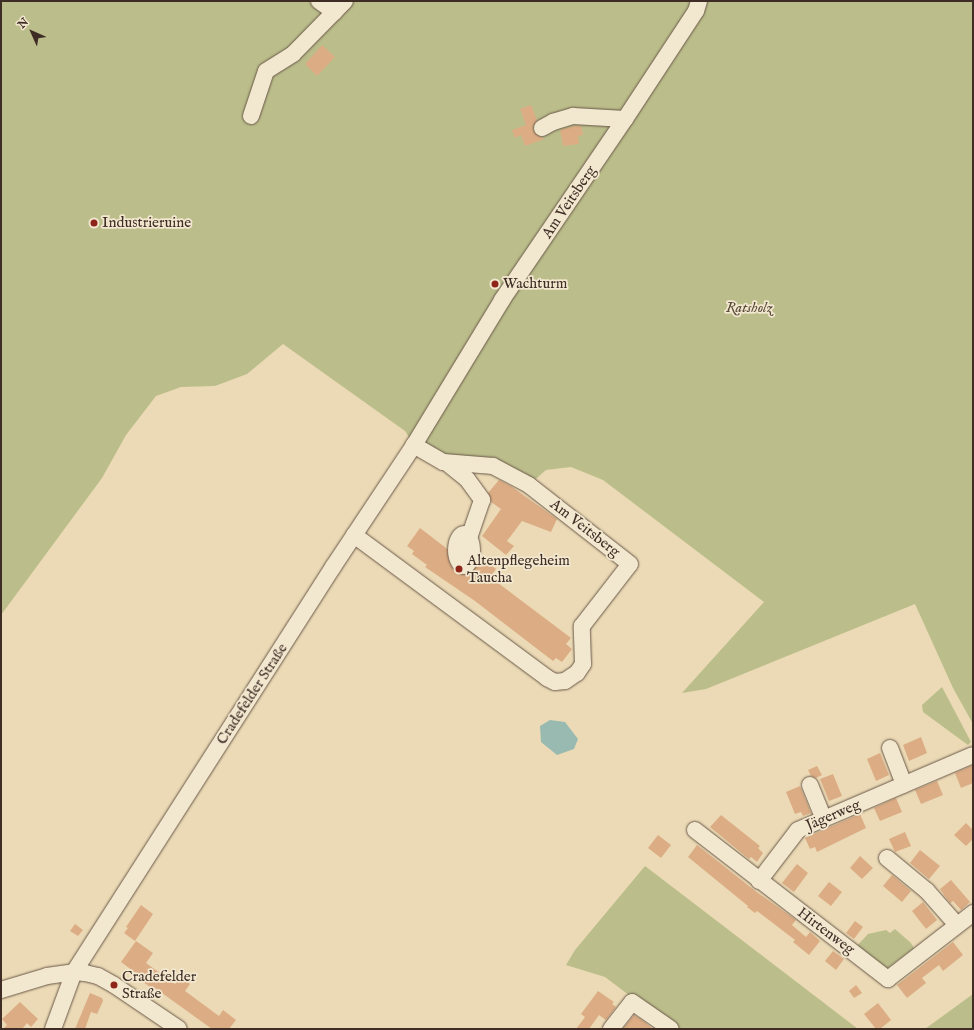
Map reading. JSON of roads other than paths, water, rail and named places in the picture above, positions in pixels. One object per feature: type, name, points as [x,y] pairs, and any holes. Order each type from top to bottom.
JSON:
[{"type":"street","points":[[251,116],[266,71],[293,54],[340,7],[319,1]]},
{"type":"street","name":"Am Veitsberg","points":[[333,567],[414,445],[502,300],[626,119],[700,4]]},
{"type":"street","points":[[542,128],[553,122],[573,116],[626,119]]},
{"type":"street","name":"Am Veitsberg","points":[[354,535],[547,678],[555,682],[565,681],[572,677],[583,664],[582,626],[630,564],[529,485],[493,466],[448,463],[414,445]]},
{"type":"street","points":[[448,463],[467,479],[482,500],[468,541]]},
{"type":"street","name":"Cradefelder Straße","points":[[53,1029],[74,972],[333,567]]},
{"type":"street","points":[[890,748],[904,784]]},
{"type":"street","name":"Jägerweg","points":[[759,881],[798,830],[973,755]]},
{"type":"street","points":[[810,785],[824,819]]},
{"type":"street","name":"Hirtenweg","points":[[695,830],[759,881],[888,978],[973,913]]},
{"type":"street","points":[[887,858],[927,891],[958,925]]},
{"type":"street","points":[[1,990],[47,976],[74,972],[98,976],[114,985],[179,1029]]},
{"type":"street","points":[[611,1029],[632,1002],[670,1029]]},
{"type":"water","points":[[550,720],[565,722],[578,739],[574,749],[557,755],[541,742],[540,726]]},
{"type":"place","name":"Industrieruine","points":[[94,223]]},
{"type":"place","name":"Wachturm","points":[[495,284]]},
{"type":"place","name":"Altenpflegeheim Taucha","points":[[459,569]]},
{"type":"place","name":"Cradefelder Straße","points":[[114,985]]},
{"type":"park label","name":"Ratsholz","points":[[749,308]]}]
